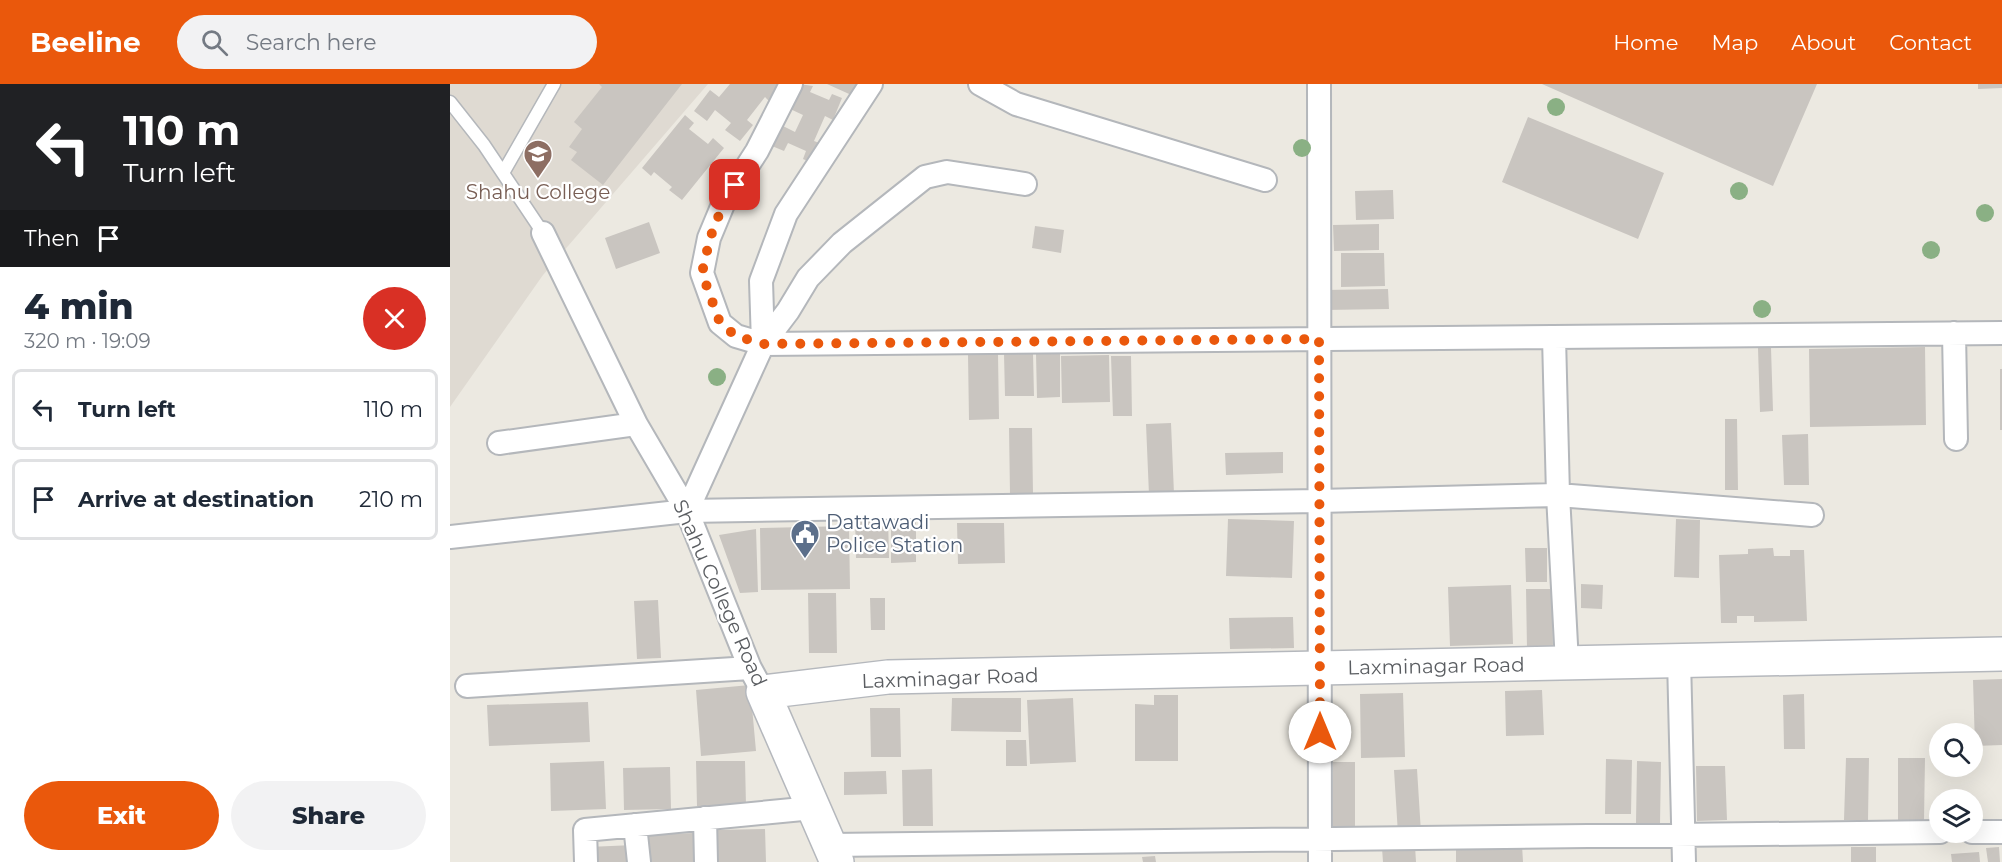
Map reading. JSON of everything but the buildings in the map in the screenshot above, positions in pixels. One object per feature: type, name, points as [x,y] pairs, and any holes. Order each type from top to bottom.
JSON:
[{"type":"street","points":[[791,84],[758,152],[724,202],[710,238],[702,273],[720,323],[736,336],[763,344],[2002,333]]},
{"type":"street","points":[[763,344],[761,281],[786,214],[871,84]]},
{"type":"street","points":[[980,84],[1016,104],[1265,180]]},
{"type":"street","points":[[1319,84],[1320,862]]},
{"type":"street","points":[[687,511],[763,344],[814,271],[842,243],[925,177],[947,171],[1025,184]]},
{"type":"street","name":"Shahu College Road","points":[[543,233],[636,424],[687,511],[756,680],[834,854]]},
{"type":"street","points":[[1954,333],[1956,439]]},
{"type":"street","points":[[1554,337],[1558,495],[1567,663]]},
{"type":"street","points":[[499,443],[636,424]]},
{"type":"street","points":[[450,537],[687,511],[1558,495],[1812,516]]},
{"type":"street","name":"Laxminagar Road","points":[[756,680],[2002,654]]},
{"type":"street","points":[[1679,659],[1684,862]]},
{"type":"street","points":[[467,686],[756,680]]},
{"type":"street","points":[[585,862],[585,830],[813,808]]},
{"type":"street","points":[[705,818],[706,862]]},
{"type":"street","points":[[635,825],[639,862]]},
{"type":"street","points":[[834,854],[1320,840],[1929,832]]},
{"type":"street","points":[[1983,832],[2002,832]]},
{"type":"lane","points":[[503,173],[555,84]]},
{"type":"lane","points":[[450,102],[484,145],[543,233]]},
{"type":"shaded area","name":"Shahu College","points":[[450,84],[708,84],[543,275],[450,407]]},
{"type":"place","name":"Shahu College","points":[[538,180]]},
{"type":"place","name":"Dattawadi Police Station","points":[[805,560]]},
{"type":"route","points":[[735,185],[724,202],[710,238],[702,273],[720,323],[736,336],[763,344],[1319,339],[1320,732]]}]
